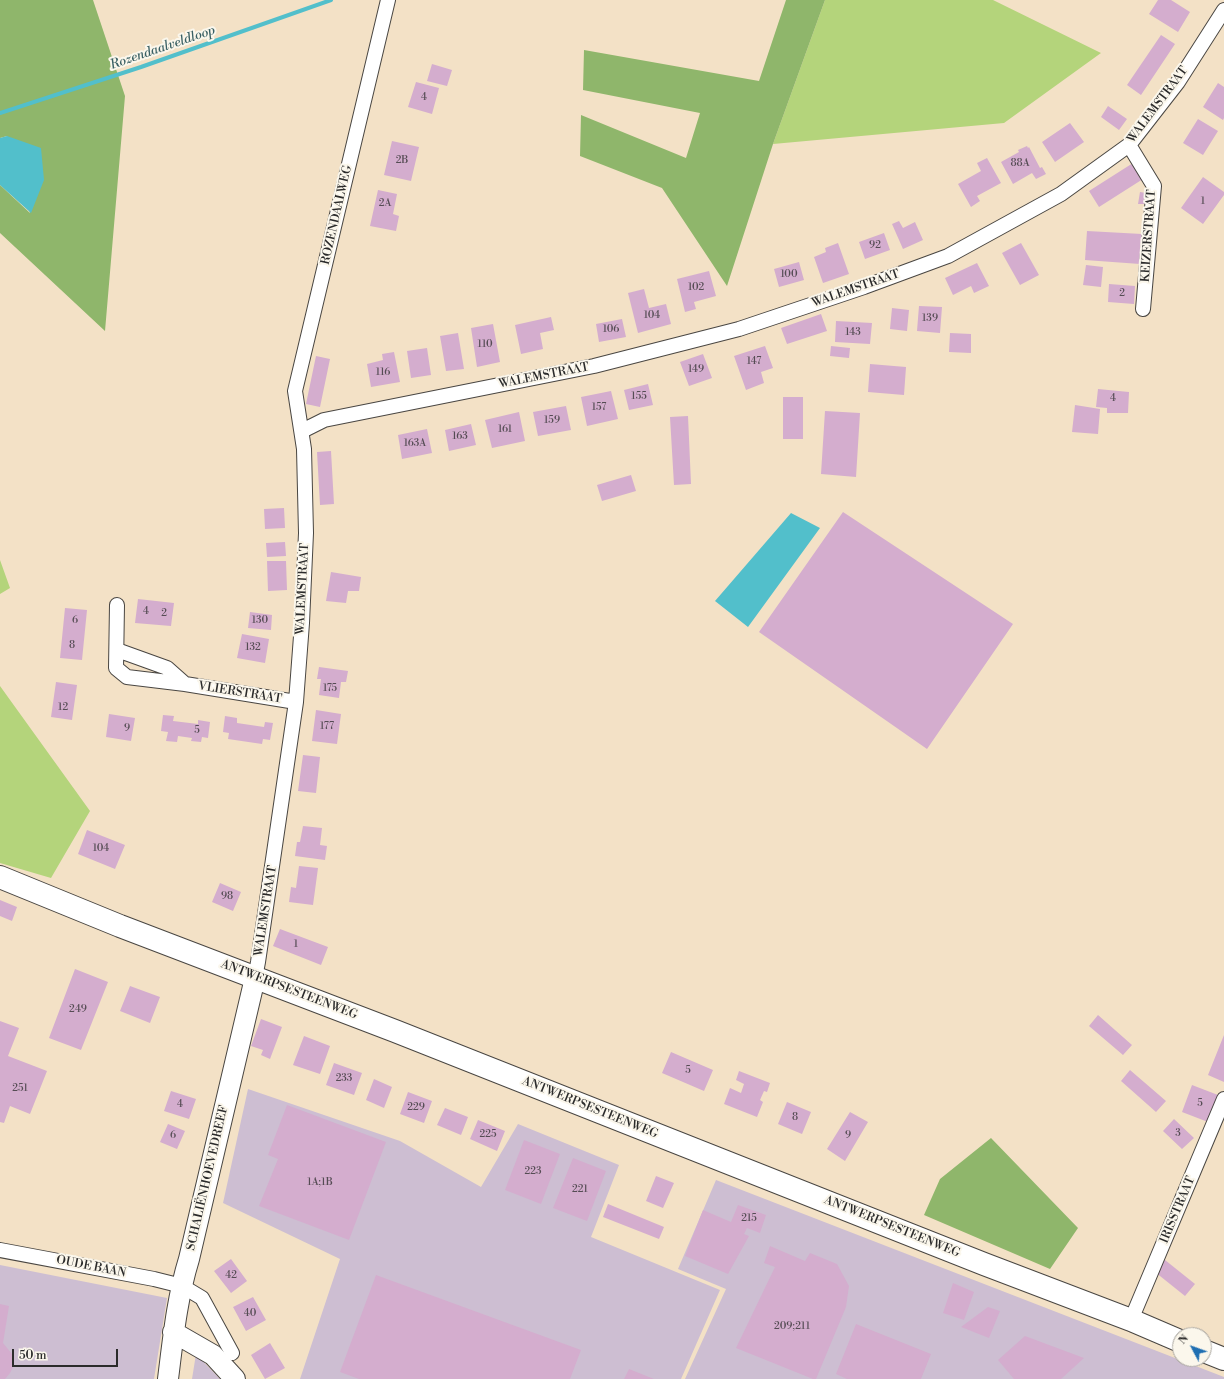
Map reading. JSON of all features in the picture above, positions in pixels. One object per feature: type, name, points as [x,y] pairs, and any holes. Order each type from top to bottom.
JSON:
[{"type":"main road","name":"ANTWERPSESTEENWEG","points":[[0,877],[105,920],[395,1031],[1131,1320],[1172,1338]]},
{"type":"main road","points":[[1212,1355],[1224,1359]]},
{"type":"street","name":"ROZENDAALWEG","points":[[302,431],[295,390],[388,0]]},
{"type":"street","name":"WALEMSTRAAT","points":[[254,978],[258,962],[296,702],[302,623],[306,533],[304,449],[302,431],[324,420],[594,366],[723,333],[864,287],[948,256],[1061,194],[1129,145],[1178,82],[1224,10]]},
{"type":"street","name":"KEIZERSTRAAT","points":[[1129,145],[1154,186],[1143,309]]},
{"type":"street","name":"VLIERSTRAAT","points":[[117,605],[116,668],[126,677],[185,684],[296,702]]},
{"type":"street","name":"VLIERSTRAAT","points":[[117,650],[167,668],[185,684]]},
{"type":"street","name":"SCHALIËNHOEVEDREEF","points":[[168,1379],[173,1332],[182,1286],[254,978]]},
{"type":"street","name":"IRISSTRAAT","points":[[1131,1320],[1224,1099]]},
{"type":"street","name":"OUDE BAAN","points":[[0,1250],[154,1279],[182,1286],[202,1298],[232,1353]]},
{"type":"street","points":[[173,1332],[213,1355],[235,1379]]},
{"type":"shaded area","points":[[248,1089],[400,1141],[481,1187],[518,1124],[619,1165],[591,1237],[720,1290],[681,1379],[300,1379],[340,1259],[223,1203]]},
{"type":"shaded area","points":[[716,1180],[1172,1357],[1172,1367],[1198,1367],[1224,1377],[1224,1379],[685,1379],[726,1289],[678,1269]]},
{"type":"shaded area","points":[[0,1265],[167,1298],[154,1379],[0,1379]]},
{"type":"shaded area","points":[[196,1354],[220,1379],[192,1379]]},
{"type":"green space","points":[[0,0],[93,0],[125,96],[105,331],[0,233],[0,185],[30,213],[7,136],[0,138]]},
{"type":"green space","points":[[786,0],[825,0],[773,144],[727,286],[662,188],[580,156],[581,115],[686,158],[700,113],[583,90],[584,50],[759,81]]},
{"type":"green space","points":[[825,0],[993,0],[1101,53],[1004,123],[773,144]]},
{"type":"green space","points":[[0,560],[10,588],[0,594]]},
{"type":"green space","points":[[0,686],[90,811],[51,878],[0,863]]},
{"type":"green space","points":[[991,1138],[1078,1228],[1050,1269],[924,1215],[940,1179]]},
{"type":"water","points":[[7,136],[41,148],[44,180],[31,213],[0,185],[0,138]]},
{"type":"water","points":[[791,513],[820,528],[748,627],[715,601]]},
{"type":"building","points":[[1158,0],[1171,0],[1190,12],[1178,32],[1149,14]]},
{"type":"building","points":[[1161,35],[1175,44],[1141,95],[1127,85]]},
{"type":"building","points":[[432,64],[452,70],[447,86],[427,81]]},
{"type":"building","points":[[416,82],[439,88],[432,114],[408,107]]},
{"type":"building","points":[[1218,83],[1224,87],[1223,120],[1203,107]]},
{"type":"building","points":[[1108,106],[1127,119],[1119,130],[1101,117]]},
{"type":"building","points":[[1198,119],[1218,131],[1203,155],[1183,143]]},
{"type":"building","points":[[1070,123],[1084,142],[1055,162],[1042,142]]},
{"type":"building","points":[[392,141],[419,147],[411,181],[384,175]]},
{"type":"building","points":[[1027,146],[1028,148],[1029,147],[1040,168],[1042,167],[1046,174],[1036,179],[1032,173],[1013,184],[1001,162],[1019,152],[1018,150]]},
{"type":"building","points":[[987,158],[1001,183],[977,196],[980,201],[971,207],[958,184],[981,171],[977,163]]},
{"type":"building","points":[[1133,163],[1143,179],[1099,207],[1089,191]]},
{"type":"building","points":[[1203,177],[1224,192],[1224,195],[1203,224],[1181,208]]},
{"type":"building","points":[[378,190],[397,194],[393,214],[399,216],[396,231],[370,226]]},
{"type":"building","points":[[1140,192],[1146,193],[1145,204],[1138,204]]},
{"type":"building","points":[[899,221],[903,228],[915,222],[923,240],[903,249],[892,224]]},
{"type":"building","points":[[1087,231],[1142,234],[1140,264],[1085,260]]},
{"type":"building","points":[[884,233],[890,250],[865,259],[859,242]]},
{"type":"building","points":[[838,243],[849,274],[823,283],[814,257],[826,252],[825,248]]},
{"type":"building","points":[[1021,243],[1039,275],[1020,285],[1002,253]]},
{"type":"building","points":[[799,262],[804,280],[779,287],[774,269]]},
{"type":"building","points":[[977,263],[989,286],[974,293],[971,286],[953,295],[945,278]]},
{"type":"building","points":[[1086,265],[1103,267],[1101,287],[1083,285]]},
{"type":"building","points":[[709,271],[716,296],[694,302],[696,309],[685,312],[677,279]]},
{"type":"building","points":[[1109,284],[1135,286],[1134,304],[1108,302]]},
{"type":"building","points":[[644,289],[649,308],[666,304],[671,324],[638,333],[628,293]]},
{"type":"building","points":[[919,306],[942,307],[940,333],[917,331]]},
{"type":"building","points":[[892,308],[909,310],[907,331],[890,329]]},
{"type":"building","points":[[821,314],[827,331],[787,344],[781,328]]},
{"type":"building","points":[[551,317],[554,330],[540,333],[543,349],[521,354],[515,325]]},
{"type":"building","points":[[622,319],[626,337],[599,342],[596,324]]},
{"type":"building","points":[[836,321],[872,323],[870,344],[835,342]]},
{"type":"building","points":[[493,324],[500,362],[477,367],[471,328]]},
{"type":"building","points":[[458,333],[464,369],[446,371],[440,336]]},
{"type":"building","points":[[950,333],[971,334],[971,353],[949,352]]},
{"type":"building","points":[[765,346],[773,368],[761,372],[764,383],[746,390],[734,356]]},
{"type":"building","points":[[831,346],[850,348],[849,358],[830,356]]},
{"type":"building","points":[[427,348],[431,375],[411,378],[407,351]]},
{"type":"building","points":[[394,352],[400,382],[371,387],[367,364],[383,360],[382,354]]},
{"type":"building","points":[[703,354],[712,378],[689,386],[680,362]]},
{"type":"building","points":[[316,356],[330,359],[320,407],[306,404]]},
{"type":"building","points":[[870,364],[906,367],[904,395],[868,392]]},
{"type":"building","points":[[648,384],[653,405],[629,410],[624,390]]},
{"type":"building","points":[[1098,389],[1129,392],[1128,413],[1107,413],[1107,408],[1096,407]]},
{"type":"building","points":[[611,391],[618,419],[587,426],[581,397]]},
{"type":"building","points":[[783,397],[803,397],[803,439],[783,439]]},
{"type":"building","points":[[1075,405],[1100,409],[1098,434],[1072,432]]},
{"type":"building","points":[[566,406],[571,430],[538,436],[533,412]]},
{"type":"building","points":[[825,411],[860,413],[856,477],[821,474]]},
{"type":"building","points":[[519,412],[525,441],[492,448],[485,420]]},
{"type":"building","points":[[688,416],[691,484],[674,485],[670,417]]},
{"type":"building","points":[[471,424],[476,445],[449,451],[445,430]]},
{"type":"building","points":[[427,429],[432,453],[402,459],[398,435]]},
{"type":"building","points":[[331,451],[334,504],[320,505],[317,452]]},
{"type":"building","points":[[631,475],[636,491],[602,501],[597,485]]},
{"type":"building","points":[[284,508],[285,528],[265,529],[264,509]]},
{"type":"building","points":[[843,512],[1013,624],[927,749],[759,632]]},
{"type":"building","points":[[285,542],[286,556],[267,557],[266,543]]},
{"type":"building","points":[[267,561],[286,561],[287,590],[268,591]]},
{"type":"building","points":[[331,572],[361,577],[359,591],[348,591],[346,603],[326,601]]},
{"type":"building","points":[[138,599],[174,603],[171,626],[135,623]]},
{"type":"building","points":[[65,608],[87,610],[82,660],[60,658]]},
{"type":"building","points":[[250,612],[272,615],[271,630],[248,628]]},
{"type":"building","points":[[242,634],[269,639],[265,663],[237,658]]},
{"type":"building","points":[[319,667],[348,671],[346,682],[341,682],[339,698],[319,695],[321,679],[317,679]]},
{"type":"building","points":[[56,682],[77,685],[72,720],[51,717]]},
{"type":"building","points":[[316,710],[341,714],[337,744],[312,741]]},
{"type":"building","points":[[109,714],[135,718],[131,741],[106,737]]},
{"type":"building","points":[[163,715],[174,716],[173,721],[198,724],[198,720],[210,722],[208,738],[202,737],[201,742],[191,741],[192,738],[178,736],[177,742],[166,741],[168,732],[161,731]]},
{"type":"building","points":[[225,716],[237,718],[237,723],[264,727],[265,722],[273,723],[270,740],[263,739],[262,744],[228,739],[229,733],[223,732]]},
{"type":"building","points":[[303,755],[320,757],[316,793],[298,791]]},
{"type":"building","points":[[303,826],[322,828],[320,845],[327,846],[325,860],[295,856],[297,842],[300,842]]},
{"type":"building","points":[[87,830],[125,845],[115,869],[78,854]]},
{"type":"building","points":[[299,866],[318,868],[313,905],[289,902],[291,887],[296,888]]},
{"type":"building","points":[[220,883],[241,892],[233,911],[212,902]]},
{"type":"building","points":[[0,900],[17,907],[12,921],[0,916]]},
{"type":"building","points":[[280,929],[328,947],[321,965],[273,946]]},
{"type":"building","points":[[75,969],[108,982],[81,1050],[49,1038]]},
{"type":"building","points":[[130,986],[160,997],[150,1023],[120,1011]]},
{"type":"building","points":[[1098,1015],[1132,1045],[1123,1055],[1089,1026]]},
{"type":"building","points":[[261,1019],[282,1027],[270,1059],[261,1055],[263,1050],[251,1046]]},
{"type":"building","points":[[0,1021],[19,1028],[8,1056],[47,1071],[30,1114],[10,1106],[4,1123],[0,1122]]},
{"type":"building","points":[[1224,1035],[1224,1082],[1208,1075]]},
{"type":"building","points":[[304,1036],[330,1046],[320,1074],[293,1065]]},
{"type":"building","points":[[671,1052],[713,1070],[704,1091],[662,1073]]},
{"type":"building","points":[[334,1063],[362,1073],[354,1095],[326,1085]]},
{"type":"building","points":[[1130,1070],[1166,1101],[1156,1112],[1121,1081]]},
{"type":"building","points":[[739,1071],[770,1083],[767,1092],[764,1091],[760,1100],[763,1102],[757,1117],[724,1104],[730,1088],[741,1093],[744,1084],[736,1080]]},
{"type":"building","points":[[374,1079],[392,1087],[384,1108],[366,1100]]},
{"type":"building","points":[[1192,1085],[1218,1095],[1208,1122],[1182,1112]]},
{"type":"building","points":[[171,1091],[196,1099],[189,1119],[164,1111]]},
{"type":"building","points":[[408,1092],[432,1101],[424,1123],[400,1114]]},
{"type":"building","points":[[787,1102],[811,1112],[802,1134],[778,1124]]},
{"type":"building","points":[[287,1105],[386,1142],[349,1240],[259,1206],[278,1159],[268,1155]]},
{"type":"building","points":[[445,1108],[468,1117],[461,1135],[437,1125]]},
{"type":"building","points":[[850,1112],[868,1122],[845,1161],[827,1149]]},
{"type":"building","points":[[1174,1119],[1194,1138],[1182,1149],[1163,1131]]},
{"type":"building","points":[[478,1120],[505,1131],[497,1151],[470,1139]]},
{"type":"building","points":[[168,1124],[185,1131],[177,1149],[160,1142]]},
{"type":"building","points":[[524,1140],[560,1154],[541,1204],[505,1190]]},
{"type":"building","points":[[573,1158],[606,1171],[587,1221],[553,1208]]},
{"type":"building","points":[[656,1176],[674,1183],[663,1208],[646,1201]]},
{"type":"building","points":[[608,1204],[664,1227],[659,1239],[603,1217]]},
{"type":"building","points":[[738,1205],[766,1215],[760,1233],[747,1228],[744,1234],[749,1236],[728,1274],[685,1256],[703,1210],[731,1222]]},
{"type":"building","points":[[770,1246],[805,1261],[810,1253],[837,1264],[849,1286],[846,1307],[816,1379],[736,1348],[775,1267],[764,1263]]},
{"type":"building","points":[[231,1259],[247,1281],[231,1293],[214,1271]]},
{"type":"building","points":[[1165,1260],[1195,1284],[1185,1296],[1155,1272]]},
{"type":"building","points":[[376,1275],[581,1350],[570,1379],[359,1379],[340,1372]]},
{"type":"building","points":[[953,1283],[974,1292],[964,1320],[943,1313]]},
{"type":"building","points":[[253,1297],[266,1320],[246,1331],[233,1307]]},
{"type":"building","points":[[0,1304],[9,1306],[3,1343],[12,1354],[13,1367],[5,1379],[0,1379]]},
{"type":"building","points":[[988,1307],[1000,1311],[989,1338],[961,1327]]},
{"type":"building","points":[[856,1324],[931,1354],[921,1379],[847,1379],[836,1374]]},
{"type":"building","points":[[1025,1336],[1084,1358],[1061,1379],[1014,1379],[998,1360]]},
{"type":"building","points":[[270,1343],[285,1368],[265,1379],[251,1355]]},
{"type":"building","points":[[629,1369],[654,1379],[624,1379]]},
{"type":"waterway","name":"Rozendaalveldloop","points":[[0,113],[141,67],[331,0]]}]
